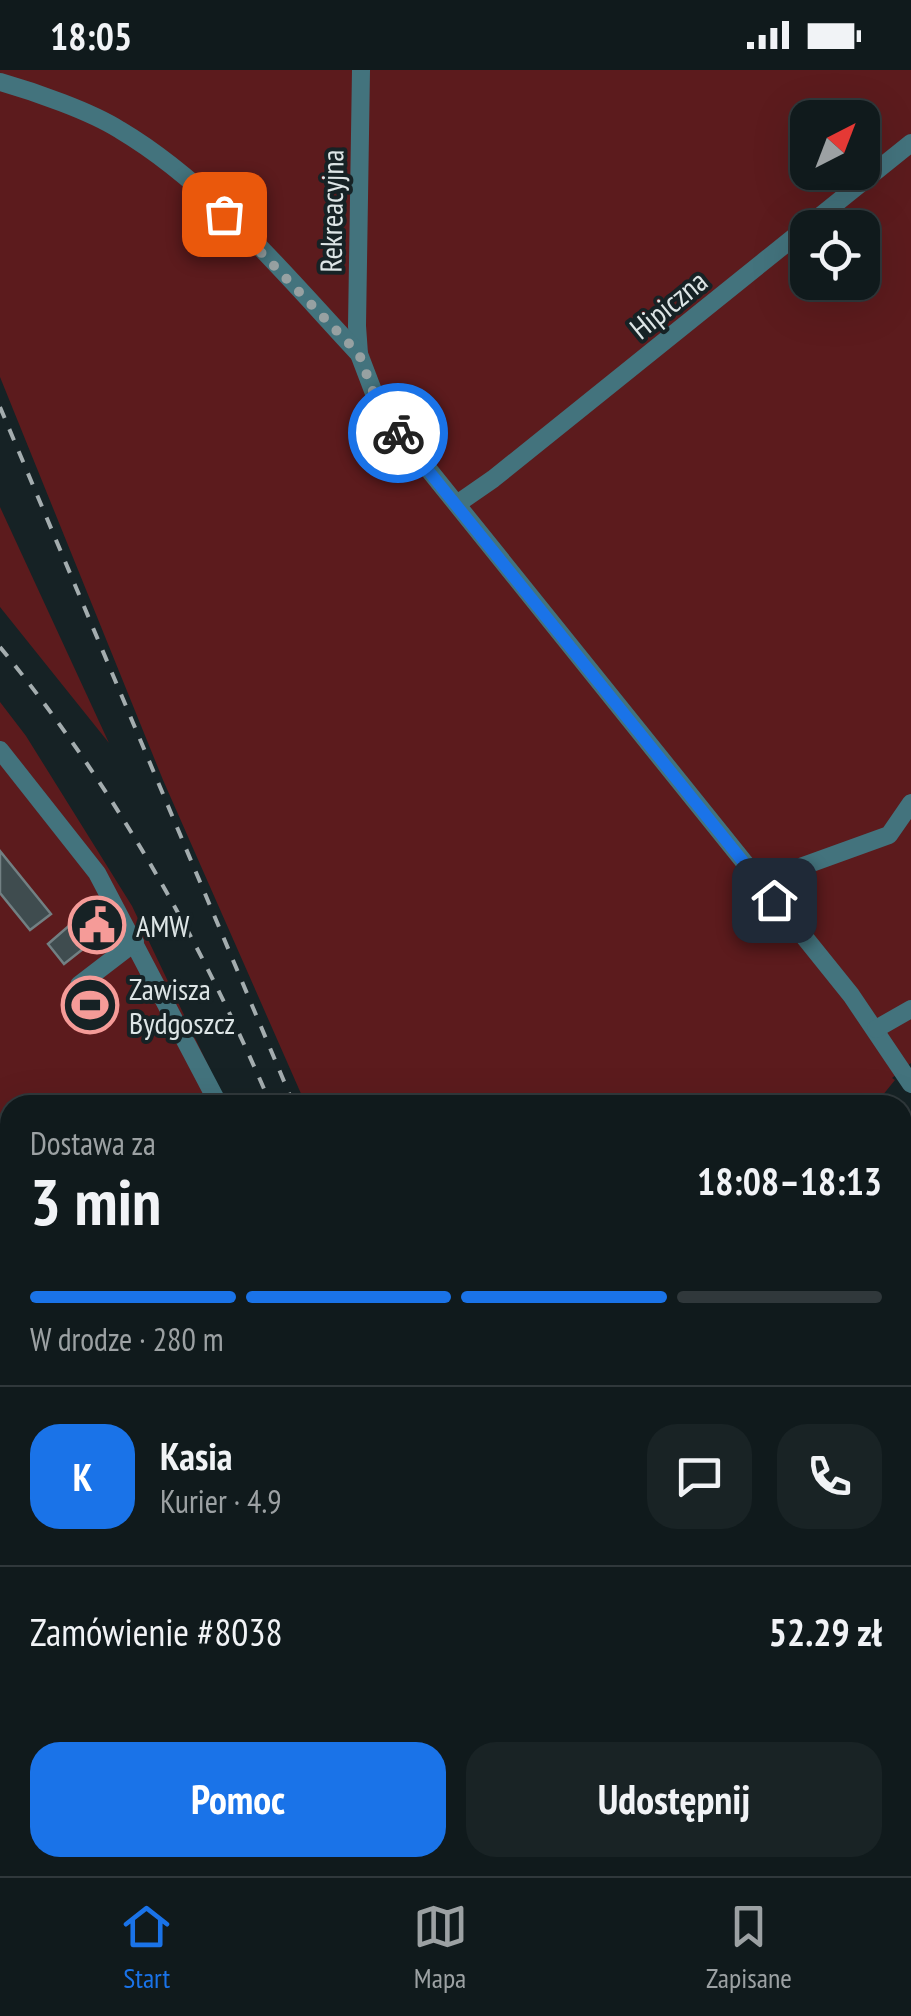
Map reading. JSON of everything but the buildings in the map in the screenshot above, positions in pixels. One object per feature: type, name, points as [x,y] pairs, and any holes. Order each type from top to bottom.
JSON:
[{"type":"street","name":"Rekreacyjna","points":[[361,70],[359,354],[380,410],[878,1031],[911,1084]]},
{"type":"street","name":"Rekreacyjna","points":[[0,82],[118,128],[171,166],[251,239],[359,354]]},
{"type":"street","name":"Hipiczna","points":[[457,504],[911,144]]},
{"type":"street","points":[[0,750],[97,874],[214,1095]]},
{"type":"street","points":[[759,882],[889,835],[911,803]]},
{"type":"street","points":[[79,985],[135,942]]},
{"type":"street","points":[[878,1031],[911,1010]]},
{"type":"street","name":"Rekreacyjna","points":[[878,1031],[911,1062]]},
{"type":"shaded area","points":[[0,70],[911,70],[911,1063],[892,1078],[895,1080],[883,1095],[302,1095],[163,780],[0,377]]},
{"type":"shaded area","points":[[0,507],[109,743],[0,607]]},
{"type":"shaded area","name":"Zawisza Bydgoszcz","points":[[0,702],[26,736],[132,906],[222,1095],[0,1095]]},
{"type":"railway","points":[[0,407],[290,1095]]},
{"type":"railway","points":[[0,647],[80,754],[152,866],[215,984],[267,1095]]},
{"type":"way so far","points":[[224,214],[359,354],[380,410],[398,433]]},
{"type":"place","name":"AMW","points":[[97,925]]},
{"type":"place","name":"Zawisza Bydgoszcz","points":[[90,1005]]},
{"type":"route","points":[[398,433],[774,900]]}]
